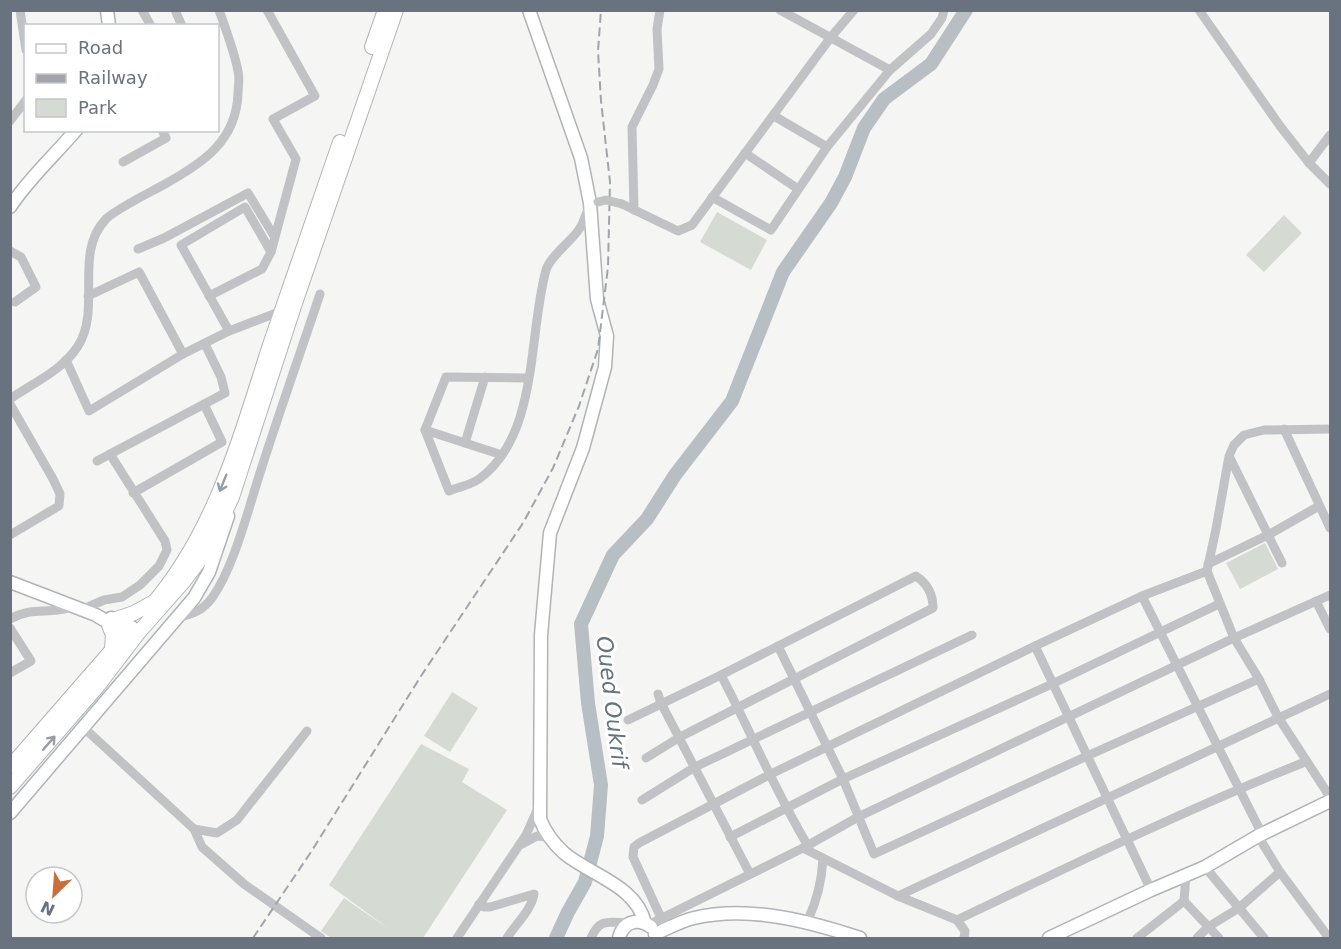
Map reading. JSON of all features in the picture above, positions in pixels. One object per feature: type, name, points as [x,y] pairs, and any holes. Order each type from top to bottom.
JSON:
[{"type":"main road","points":[[10,788],[97,687],[154,602],[183,564],[204,529],[286,315],[387,12]]},
{"type":"main road","points":[[10,767],[112,650],[133,633],[184,581],[210,542],[232,497],[286,315]]},
{"type":"main road","points":[[112,650],[113,622],[134,614],[154,602]]},
{"type":"street","points":[[20,10],[24,37]]},
{"type":"street","points":[[142,10],[150,24]]},
{"type":"street","points":[[175,10],[181,24]]},
{"type":"street","points":[[10,399],[66,360],[79,345],[87,321],[88,274],[93,240],[106,219],[183,174],[212,154],[232,128],[237,106],[239,73],[219,10]]},
{"type":"street","points":[[209,296],[262,269],[271,252],[294,174],[296,159],[273,119],[315,96],[267,10]]},
{"type":"street","points":[[530,10],[594,202],[597,299],[607,336],[605,367],[583,448],[550,533],[541,635],[540,819],[550,837],[566,855],[615,885],[655,928]]},
{"type":"street","points":[[634,210],[632,127],[653,86],[658,69],[657,29],[660,10]]},
{"type":"street","points":[[780,10],[890,70]]},
{"type":"street","points":[[594,202],[606,200],[622,204],[678,231],[692,225],[831,37],[854,10]]},
{"type":"street","points":[[712,197],[771,230],[827,147],[890,70],[931,33],[942,18],[944,10]]},
{"type":"street","points":[[1199,10],[1280,126],[1309,163],[1330,184]]},
{"type":"street","points":[[10,121],[24,103]]},
{"type":"street","points":[[774,116],[827,147]]},
{"type":"street","points":[[10,207],[42,165],[74,132]]},
{"type":"street","points":[[123,162],[166,138],[163,132]]},
{"type":"street","points":[[1309,163],[1330,135]]},
{"type":"street","points":[[745,153],[798,189]]},
{"type":"street","points":[[138,249],[159,241],[248,193],[274,236]]},
{"type":"street","points":[[528,378],[446,376],[425,430],[449,491],[476,481],[489,471],[502,455],[517,426],[528,378],[546,267],[581,227],[594,202]]},
{"type":"street","points":[[229,331],[181,245],[245,207],[271,252]]},
{"type":"street","points":[[10,251],[21,258],[36,286],[15,302]]},
{"type":"street","points":[[88,296],[139,272],[183,354]]},
{"type":"street","points":[[177,618],[201,611],[223,578],[320,294]]},
{"type":"street","points":[[66,360],[89,411],[183,354],[229,331],[286,315]]},
{"type":"street","points":[[97,461],[225,393],[221,377],[205,344]]},
{"type":"street","points":[[465,443],[484,377]]},
{"type":"street","points":[[10,404],[60,494],[59,506],[10,534]]},
{"type":"street","points":[[133,493],[222,442],[204,404]]},
{"type":"street","points":[[1284,429],[1330,528]]},
{"type":"street","points":[[1049,939],[1205,867],[1330,799],[1278,717],[1259,679],[1234,638],[1207,568],[1229,456],[1234,445],[1244,435],[1264,430],[1330,429]]},
{"type":"street","points":[[425,430],[502,455]]},
{"type":"street","points":[[248,446],[266,454]]},
{"type":"street","points":[[10,619],[21,613],[41,609],[60,612],[122,597],[140,585],[159,566],[167,550],[165,541],[110,454]]},
{"type":"street","points":[[1229,456],[1282,563]]},
{"type":"street","points":[[10,813],[200,591],[210,572],[224,531],[232,497]]},
{"type":"street","points":[[655,928],[633,857],[634,847],[639,843],[771,774],[1035,646],[1207,568],[1319,506]]},
{"type":"street","points":[[183,564],[187,607]]},
{"type":"street","points":[[628,720],[660,699],[722,675],[916,576],[924,582],[933,597],[933,608],[680,737],[646,758]]},
{"type":"street","points":[[10,582],[113,622],[133,633]]},
{"type":"street","points":[[655,928],[750,874],[860,816],[1067,716],[1330,595]]},
{"type":"street","points":[[1142,596],[1260,836],[1280,872],[1329,939]]},
{"type":"street","points":[[1316,601],[1330,629]]},
{"type":"street","points":[[730,837],[843,778],[1052,684],[1219,604]]},
{"type":"street","points":[[10,628],[31,661],[10,673]]},
{"type":"street","points":[[642,800],[695,767],[972,635]]},
{"type":"street","points":[[778,646],[843,778],[874,854],[1259,679]]},
{"type":"street","points":[[1035,646],[1151,890]]},
{"type":"street","points":[[722,675],[805,847],[898,896],[957,920],[965,931],[964,939]]},
{"type":"street","points":[[898,896],[1330,694]]},
{"type":"street","points":[[660,699],[750,874]]},
{"type":"street","points":[[82,727],[194,830],[202,848],[244,884],[321,939]]},
{"type":"street","points":[[194,830],[218,833],[237,820],[307,730]]},
{"type":"street","points":[[957,920],[1126,839],[1305,762]]},
{"type":"street","points":[[457,939],[518,847],[533,822],[539,805]]},
{"type":"street","points":[[518,847],[537,836],[550,837]]},
{"type":"street","points":[[807,922],[818,895],[823,858]]},
{"type":"street","points":[[1205,867],[1264,939]]},
{"type":"street","points":[[1197,939],[1208,927],[1239,908],[1280,872]]},
{"type":"street","points":[[1137,939],[1148,935],[1184,902],[1186,875]]},
{"type":"street","points":[[479,904],[490,907],[534,894],[507,939]]},
{"type":"street","points":[[619,939],[621,932],[630,923],[629,898]]},
{"type":"street","points":[[1184,902],[1219,939]]},
{"type":"street","points":[[591,939],[597,926],[605,923],[630,923],[655,928],[720,914],[783,917],[860,939]]},
{"type":"street","points":[[605,923],[619,939]]},
{"type":"green space","points":[[717,212],[767,240],[751,270],[700,242]]},
{"type":"green space","points":[[1284,215],[1302,233],[1264,272],[1246,255]]},
{"type":"green space","points":[[1265,543],[1278,569],[1240,589],[1226,563]]},
{"type":"green space","points":[[452,692],[478,708],[450,752],[424,736]]},
{"type":"green space","points":[[421,744],[469,769],[462,782],[507,810],[423,938],[331,938],[321,931],[344,898],[392,931],[329,885]]},
{"type":"waterway","name":"Oued Oukrif","points":[[556,938],[585,882],[597,836],[601,785],[588,703],[581,624],[613,555],[647,519],[675,475],[732,401],[783,272],[831,203],[845,177],[864,128],[884,99],[931,64],[966,10]]},
{"type":"railway","points":[[253,938],[311,852],[421,676],[523,523],[553,468],[579,406],[598,349],[608,267],[610,182],[598,51],[601,10]]}]
